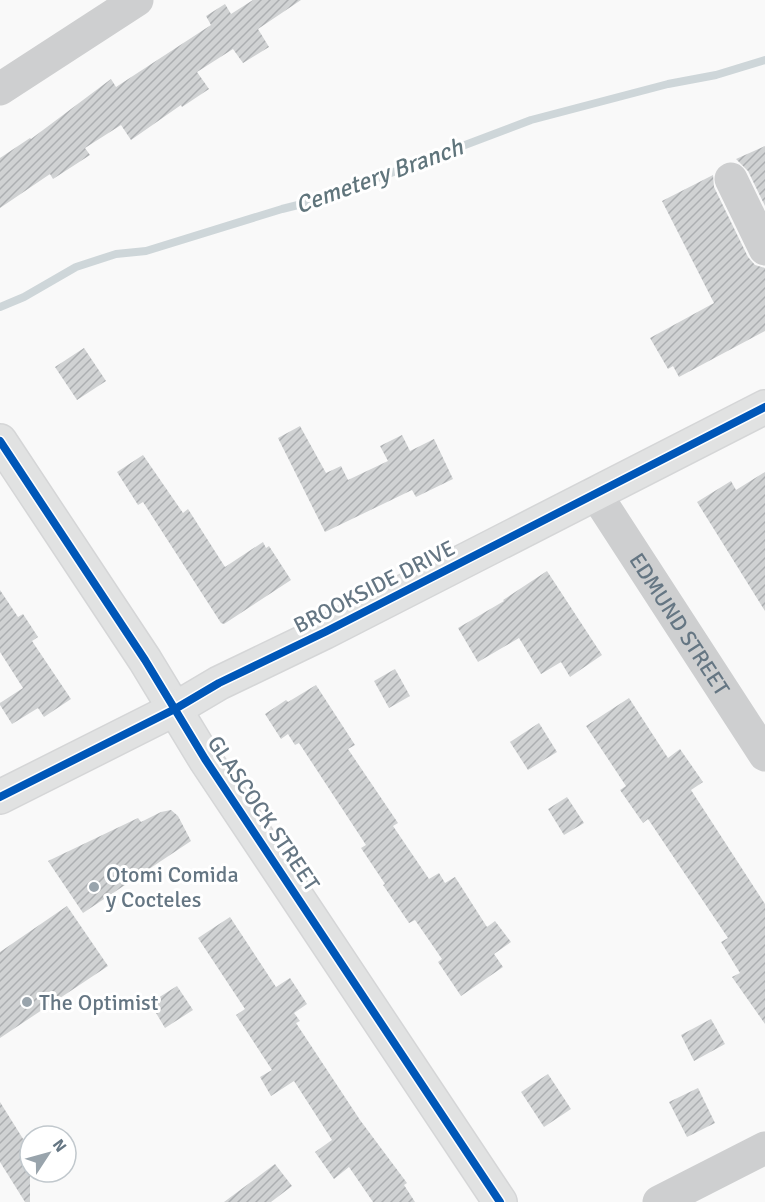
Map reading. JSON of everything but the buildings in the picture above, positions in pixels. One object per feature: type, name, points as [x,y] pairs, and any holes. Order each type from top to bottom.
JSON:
[{"type":"street","points":[[0,89],[137,0]]},
{"type":"street","points":[[731,179],[765,249]]},
{"type":"street","name":"BROOKSIDE DRIVE","points":[[0,796],[765,407]]},
{"type":"street","name":"GLASCOCK STREET","points":[[0,441],[175,709],[205,759],[500,1202]]},
{"type":"street","name":"EDMUND STREET","points":[[595,493],[765,755]]},
{"type":"street","points":[[659,1202],[765,1148]]},
{"type":"waterway","name":"Cemetery Branch","points":[[0,307],[24,297],[76,267],[116,254],[146,251],[322,199],[531,120],[668,84],[716,75],[765,60]]},
{"type":"cycle path","points":[[0,797],[175,709],[219,683],[325,632],[765,407]]},
{"type":"cycle path","points":[[0,441],[145,660],[205,759],[500,1202]]},
{"type":"place","name":"Otomi Comida y Cocteles","points":[[94,887]]},
{"type":"place","name":"The Optimist","points":[[27,1002]]}]
